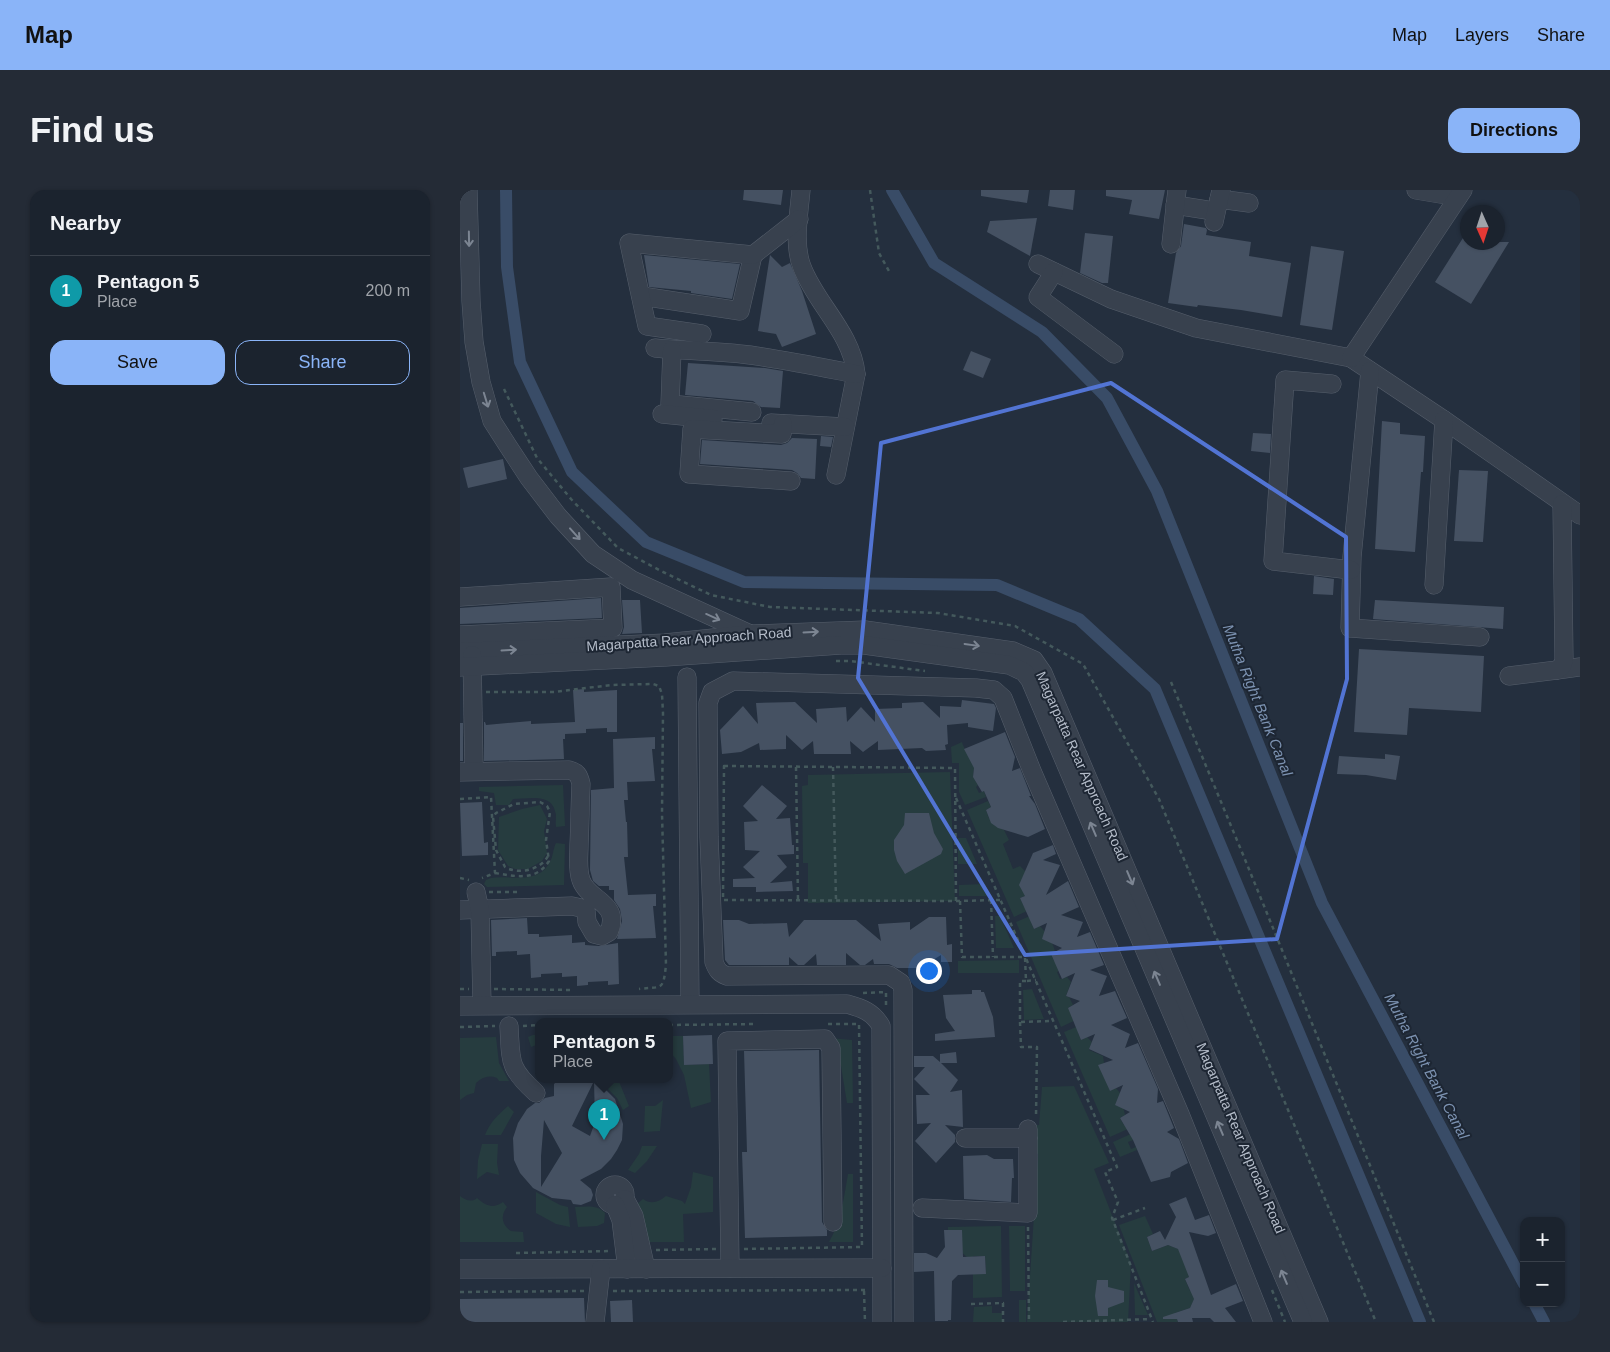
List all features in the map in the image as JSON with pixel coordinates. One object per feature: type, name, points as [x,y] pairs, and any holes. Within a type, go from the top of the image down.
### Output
[{"type":"street","points":[[468,190],[464,212],[470,301],[474,342],[481,382],[492,421],[529,478],[558,516],[593,554],[632,580],[752,634],[770,650]]},
{"type":"street","points":[[801,190],[798,241],[801,265],[809,283],[849,347],[854,360],[856,374],[836,475]]},
{"type":"street","points":[[1350,358],[1460,194],[1416,190]]},
{"type":"street","points":[[1170,244],[1176,198],[1215,205],[1249,203]]},
{"type":"street","points":[[641,296],[740,311],[753,255],[799,219]]},
{"type":"street","points":[[702,334],[647,326],[629,243],[753,255]]},
{"type":"street","points":[[1114,354],[1038,297],[1046,268],[1111,299],[1196,328],[1350,358],[1444,420],[1580,515]]},
{"type":"street","points":[[752,412],[670,404],[664,349],[751,355],[799,362],[856,374]]},
{"type":"street","points":[[1370,371],[1351,570],[1350,628],[1480,637]]},
{"type":"street","points":[[1332,384],[1285,380],[1273,561],[1351,570]]},
{"type":"street","points":[[662,414],[846,427]]},
{"type":"street","points":[[1434,585],[1444,420]]},
{"type":"street","points":[[783,424],[782,434],[692,429],[689,474],[791,481]]},
{"type":"street","points":[[1557,670],[1562,666],[1564,660],[1562,504]]},
{"type":"street","points":[[460,597],[611,587],[613,628],[460,634]]},
{"type":"street","name":"Magarpatta Rear Approach Road","points":[[466,659],[752,634],[865,630],[1013,651],[1034,660],[1043,673],[1319,1322]]},
{"type":"street","name":"Magarpatta Rear Approach Road","points":[[466,659],[666,657],[864,645],[1009,665],[1024,672],[1034,689],[1303,1322]]},
{"type":"street","points":[[460,910],[572,906],[586,911],[587,922],[594,934],[602,936],[609,932],[611,926],[609,909],[584,886],[579,871],[581,784],[579,776],[569,770],[467,772],[472,692],[466,659]]},
{"type":"street","points":[[1509,676],[1580,667]]},
{"type":"street","points":[[687,676],[690,1003]]},
{"type":"street","points":[[904,1322],[903,990],[901,983],[889,975],[727,976],[720,974],[714,962],[709,837],[708,703],[712,692],[733,681],[994,690],[1003,698],[1040,789],[1180,1114],[1262,1322]]},
{"type":"street","points":[[688,837],[709,837]]},
{"type":"street","points":[[476,886],[480,910],[482,1005]]},
{"type":"street","points":[[460,1006],[690,1003],[847,1004],[863,1008],[876,1017],[881,1026],[882,1322]]},
{"type":"street","points":[[509,1026],[509,1051],[513,1066],[521,1080],[536,1093]]},
{"type":"street","points":[[730,1268],[727,1041],[825,1039],[831,1048],[833,1222]]},
{"type":"street","points":[[922,1208],[1028,1213],[1031,1130],[965,1138]]},
{"type":"street","points":[[627,1269],[620,1202],[634,1216],[646,1269]]},
{"type":"street","points":[[881,1202],[904,1202]]},
{"type":"street","points":[[460,1269],[882,1268]]},
{"type":"street","points":[[595,1322],[601,1269]]},
{"type":"path","points":[[870,190],[879,253],[889,271]]},
{"type":"path","points":[[504,389],[537,458],[571,499],[618,548],[711,595],[770,607],[938,613],[1015,626],[1083,664],[1159,799],[1376,1322]]},
{"type":"path","points":[[830,661],[850,661],[928,671]]},
{"type":"path","points":[[1171,682],[1434,1322]]},
{"type":"path","points":[[472,692],[554,692],[611,685],[653,684],[659,686],[662,694],[663,714],[662,813],[666,965],[664,980],[661,986],[654,989]]},
{"type":"path","points":[[956,901],[955,768],[724,766],[723,900],[836,900],[956,901],[960,901],[1000,900]]},
{"type":"path","points":[[796,766],[798,900]]},
{"type":"path","points":[[833,767],[836,900]]},
{"type":"path","points":[[460,799],[491,797],[495,873]]},
{"type":"path","points":[[955,797],[1116,1167],[1105,1172],[1118,1202],[1113,1220],[1153,1321],[1063,1322]]},
{"type":"path","points":[[476,886],[495,873],[520,877],[533,875],[546,866],[549,861],[547,831],[550,812],[547,806],[540,802],[514,804],[496,813],[493,817],[496,850],[505,867],[514,871],[529,870],[544,862],[548,856]]},
{"type":"path","points":[[476,886],[521,892]]},
{"type":"path","points":[[991,900],[993,956]]},
{"type":"path","points":[[960,901],[962,957],[1025,957]]},
{"type":"path","points":[[1025,957],[1026,981]]},
{"type":"path","points":[[1031,1130],[1037,1047],[1021,1047],[1020,981],[1036,980]]},
{"type":"path","points":[[1020,1022],[1053,1021]]},
{"type":"path","points":[[1113,1220],[1145,1208]]},
{"type":"path","points":[[1028,1213],[1029,1322]]},
{"type":"path","points":[[1270,1286],[1285,1322]]},
{"type":"path","points":[[864,1290],[865,1322]]},
{"type":"path","points":[[460,1292],[882,1290]]},
{"type":"path","points":[[971,1304],[1003,1303],[1004,1322]]},
{"type":"highlighted area","points":[[1111,383],[1346,537],[1347,679],[1277,939],[1025,955],[858,678],[881,443]]},
{"type":"green space","points":[[962,742],[973,761],[974,777],[978,785],[976,787],[979,793],[984,791],[986,797],[965,805],[959,792],[959,763],[952,763],[951,747]]},
{"type":"green space","points":[[950,772],[955,901],[808,903],[808,863],[803,863],[802,786],[808,785],[808,775]]},
{"type":"green space","points":[[563,785],[565,826],[556,827],[556,813],[553,805],[544,799],[513,799],[509,805],[496,805],[494,793],[479,791],[479,787]]},
{"type":"green space","points":[[988,801],[991,807],[986,810],[989,818],[994,825],[1004,830],[1009,840],[1003,844],[1013,869],[1020,866],[1025,871],[1025,896],[1020,898],[1024,906],[1036,907],[1014,917],[967,810]]},
{"type":"green space","points":[[540,805],[547,819],[544,831],[547,853],[542,861],[528,869],[515,869],[508,866],[498,850],[499,817]]},
{"type":"green space","points":[[958,838],[966,838],[977,864],[958,864]]},
{"type":"green space","points":[[556,843],[565,844],[564,885],[487,887],[484,884],[486,880],[491,878],[524,878],[539,874],[550,862]]},
{"type":"green space","points":[[985,884],[990,896],[959,896],[959,885]]},
{"type":"green space","points":[[1039,912],[1031,922],[1034,929],[1040,926],[1051,941],[1055,952],[1051,954],[1054,961],[1058,960],[1062,969],[1057,972],[1060,979],[1067,977],[1071,982],[1066,996],[1069,997],[1073,1005],[1068,1008],[1078,1019],[1061,1027],[1016,922]]},
{"type":"green space","points":[[995,916],[1000,916],[1014,948],[996,948]]},
{"type":"green space","points":[[1019,960],[1019,973],[958,973],[958,961]]},
{"type":"green space","points":[[1032,989],[1044,1019],[1024,1020],[1023,990]]},
{"type":"green space","points":[[1081,1025],[1084,1030],[1078,1033],[1081,1040],[1087,1037],[1092,1042],[1089,1050],[1103,1056],[1104,1063],[1099,1065],[1110,1090],[1116,1088],[1120,1093],[1125,1115],[1120,1118],[1124,1125],[1128,1123],[1130,1128],[1110,1137],[1064,1032]]},
{"type":"green space","points":[[535,1035],[535,1046],[531,1047],[528,1037]]},
{"type":"green space","points":[[673,1036],[683,1036],[684,1065],[709,1064],[711,1102],[691,1108],[684,1075],[673,1056]]},
{"type":"green space","points":[[496,1037],[499,1063],[509,1081],[499,1081],[497,1078],[491,1077],[483,1078],[476,1083],[474,1093],[460,1100],[460,1038]]},
{"type":"green space","points":[[830,1038],[852,1040],[853,1103],[847,1103],[841,1066]]},
{"type":"green space","points":[[608,1083],[620,1083],[629,1106],[623,1110],[617,1098],[606,1087]]},
{"type":"green space","points":[[1074,1086],[1109,1163],[1094,1169],[1131,1264],[1128,1322],[1027,1322],[1038,1154],[1033,1153],[1032,1126],[1039,1125],[1042,1087]]},
{"type":"green space","points":[[663,1100],[660,1131],[644,1132],[645,1106],[655,1106]]},
{"type":"green space","points":[[508,1106],[514,1112],[501,1135],[485,1135],[492,1122]]},
{"type":"green space","points":[[1133,1133],[1136,1139],[1128,1142],[1131,1149],[1136,1147],[1137,1150],[1120,1157],[1113,1142]]},
{"type":"green space","points":[[482,1144],[498,1144],[497,1163],[499,1175],[487,1172],[477,1179],[478,1160]]},
{"type":"green space","points":[[642,1146],[657,1146],[647,1161],[635,1173],[628,1170]]},
{"type":"green space","points":[[693,1172],[713,1177],[713,1212],[683,1214],[684,1242],[646,1242],[643,1217],[637,1204],[643,1199],[655,1202],[666,1196],[682,1201],[685,1204],[691,1187]]},
{"type":"green space","points":[[848,1174],[853,1174],[853,1242],[829,1242],[839,1218]]},
{"type":"green space","points":[[536,1192],[560,1205],[568,1207],[570,1227],[556,1224],[536,1213]]},
{"type":"green space","points":[[460,1196],[468,1200],[477,1198],[490,1206],[503,1202],[507,1207],[503,1214],[504,1223],[511,1231],[523,1232],[524,1242],[460,1242]]},
{"type":"green space","points":[[575,1207],[591,1207],[602,1210],[605,1213],[604,1223],[597,1226],[578,1227]]},
{"type":"green space","points":[[1145,1216],[1153,1234],[1147,1237],[1152,1251],[1168,1245],[1184,1251],[1189,1277],[1185,1279],[1190,1291],[1197,1289],[1198,1292],[1190,1308],[1175,1313],[1178,1322],[1157,1322],[1119,1225]]},
{"type":"green space","points":[[1001,1226],[1002,1297],[973,1298],[973,1274],[986,1274],[985,1256],[974,1256],[969,1259],[956,1247],[962,1243],[962,1230],[948,1230],[948,1227]]},
{"type":"green space","points":[[1009,1226],[1025,1226],[1025,1291],[1010,1291]]},
{"type":"green space","points":[[1134,1283],[1148,1315],[1135,1315]]},
{"type":"green space","points":[[1019,1300],[1026,1300],[1026,1322],[1019,1322]]},
{"type":"green space","points":[[992,1306],[992,1313],[1002,1313],[1002,1322],[973,1322],[974,1307]]},
{"type":"building","points":[[744,190],[783,190],[781,205],[743,200]]},
{"type":"building","points":[[981,190],[1029,190],[1027,203],[981,196]]},
{"type":"building","points":[[1050,190],[1075,190],[1073,210],[1048,206]]},
{"type":"building","points":[[1106,190],[1165,190],[1159,219],[1129,214],[1132,200],[1106,196]]},
{"type":"building","points":[[1037,218],[1030,256],[987,232],[990,221]]},
{"type":"building","points":[[1184,224],[1206,228],[1206,235],[1251,242],[1249,256],[1291,263],[1282,317],[1241,310],[1168,303],[1176,253],[1181,246]]},
{"type":"building","points":[[1085,233],[1113,236],[1108,283],[1102,283],[1080,273]]},
{"type":"building","points":[[1460,243],[1460,250],[1504,250],[1471,304],[1435,282]]},
{"type":"building","points":[[1311,246],[1344,251],[1332,330],[1300,325]]},
{"type":"building","points":[[644,255],[740,264],[732,299],[691,293],[691,291],[649,287]]},
{"type":"building","points":[[770,255],[782,267],[790,263],[802,291],[816,334],[782,347],[776,334],[758,331]]},
{"type":"building","points":[[971,351],[991,359],[983,378],[963,370]]},
{"type":"building","points":[[688,363],[783,371],[780,408],[761,407],[753,401],[685,395]]},
{"type":"building","points":[[1382,421],[1400,423],[1400,434],[1425,436],[1415,552],[1375,549]]},
{"type":"building","points":[[1253,433],[1271,434],[1270,453],[1251,451]]},
{"type":"building","points":[[821,436],[833,437],[831,447],[820,446]]},
{"type":"building","points":[[792,438],[817,439],[815,479],[801,478],[792,470],[700,464],[702,440],[781,445],[787,443]]},
{"type":"building","points":[[503,459],[507,479],[468,488],[463,468]]},
{"type":"building","points":[[1459,470],[1488,471],[1483,542],[1454,541]]},
{"type":"building","points":[[1314,576],[1334,579],[1333,595],[1313,594]]},
{"type":"building","points":[[601,598],[602,618],[460,624],[460,608]]},
{"type":"building","points":[[622,600],[640,600],[642,633],[622,634],[624,627]]},
{"type":"building","points":[[1375,600],[1504,607],[1503,629],[1373,619]]},
{"type":"building","points":[[1359,649],[1484,656],[1481,712],[1409,708],[1407,735],[1354,732]]},
{"type":"building","points":[[584,689],[584,692],[617,690],[617,732],[607,732],[607,728],[586,729],[586,733],[565,734],[565,739],[563,739],[564,759],[484,761],[484,722],[486,725],[531,721],[531,724],[575,722],[573,690]]},
{"type":"building","points":[[962,700],[994,704],[996,708],[993,731],[968,727],[968,723],[947,725],[948,744],[945,745],[946,750],[926,751],[922,748],[878,750],[878,741],[863,752],[850,741],[851,754],[814,754],[813,741],[802,750],[786,735],[786,749],[760,750],[759,743],[741,752],[722,754],[720,730],[743,706],[758,724],[756,703],[795,702],[817,723],[816,709],[846,707],[847,722],[861,707],[875,722],[875,709],[902,708],[902,703],[923,702],[940,718],[940,706],[961,707]]},
{"type":"building","points":[[460,723],[463,723],[463,761],[460,761]]},
{"type":"building","points":[[1005,732],[1015,757],[1012,771],[1020,768],[1031,796],[1029,796],[1035,804],[1045,829],[1028,837],[998,828],[991,823],[986,810],[991,807],[984,791],[982,792],[973,777],[974,768],[964,749]]},
{"type":"building","points":[[655,737],[655,749],[652,749],[655,781],[627,782],[628,800],[624,800],[628,857],[624,857],[628,895],[656,894],[656,906],[653,906],[656,938],[617,939],[622,921],[620,909],[614,900],[614,890],[609,890],[609,886],[599,886],[593,881],[590,870],[591,790],[614,788],[613,739]]},
{"type":"building","points":[[1385,754],[1400,756],[1396,780],[1366,775],[1337,774],[1339,756],[1385,759]]},
{"type":"building","points":[[762,785],[787,806],[776,819],[790,818],[792,845],[794,845],[794,854],[777,855],[787,867],[770,883],[792,881],[793,891],[756,892],[756,887],[733,887],[733,879],[755,878],[743,867],[760,851],[745,850],[744,822],[758,821],[743,806]]},
{"type":"building","points":[[482,802],[484,843],[488,842],[488,855],[462,856],[460,803]]},
{"type":"building","points":[[905,813],[929,813],[934,833],[943,849],[941,854],[905,874],[897,861],[894,840],[904,825]]},
{"type":"building","points":[[1053,845],[1056,854],[1043,860],[1060,865],[1046,895],[1068,881],[1079,907],[1061,915],[1083,922],[1077,937],[1090,932],[1104,965],[1090,970],[1107,976],[1099,996],[1115,991],[1127,1018],[1111,1025],[1130,1034],[1125,1048],[1138,1043],[1158,1089],[1157,1103],[1163,1101],[1174,1128],[1167,1132],[1179,1139],[1188,1163],[1171,1172],[1170,1177],[1151,1182],[1133,1140],[1120,1118],[1130,1112],[1115,1105],[1123,1085],[1110,1091],[1098,1065],[1113,1060],[1089,1049],[1095,1034],[1081,1040],[1068,1008],[1080,1001],[1066,996],[1075,973],[1062,979],[1051,954],[1062,948],[1042,939],[1047,923],[1034,929],[1020,898],[1025,896],[1019,885],[1033,853]]},
{"type":"building","points":[[929,917],[946,917],[947,945],[952,944],[952,962],[941,962],[941,955],[917,968],[897,968],[889,964],[874,964],[873,959],[865,965],[860,965],[846,953],[846,965],[817,965],[816,954],[804,965],[798,965],[789,957],[789,965],[729,965],[725,960],[723,920],[739,920],[749,924],[787,923],[789,937],[804,920],[856,920],[881,941],[878,924],[910,922],[910,930]]},
{"type":"building","points":[[527,918],[528,934],[539,934],[539,937],[572,935],[572,943],[585,942],[585,945],[599,946],[618,943],[619,984],[608,985],[608,981],[588,982],[588,985],[577,986],[577,976],[562,977],[562,973],[541,974],[541,977],[531,978],[530,954],[517,955],[517,951],[496,952],[496,956],[492,956],[491,920]]},
{"type":"building","points":[[972,990],[984,992],[993,1017],[995,1037],[935,1041],[935,1034],[955,1031],[946,1018],[943,995],[972,994]]},
{"type":"building","points":[[712,1035],[713,1064],[684,1065],[683,1036]]},
{"type":"building","points":[[819,1050],[822,1222],[827,1230],[827,1236],[745,1238],[742,1152],[747,1152],[744,1051]]},
{"type":"building","points":[[956,1052],[957,1063],[941,1063],[958,1080],[950,1092],[962,1090],[963,1127],[945,1125],[955,1135],[955,1142],[936,1163],[915,1141],[931,1123],[917,1124],[916,1095],[930,1095],[914,1079],[925,1067],[914,1067],[914,1056],[933,1056],[940,1062],[940,1054]]},
{"type":"building","points":[[555,1083],[593,1083],[572,1126],[590,1136],[595,1122],[594,1083],[599,1083],[615,1099],[623,1124],[622,1140],[611,1159],[601,1169],[580,1180],[591,1189],[593,1195],[591,1201],[581,1205],[573,1204],[571,1200],[552,1198],[533,1188],[520,1173],[514,1160],[513,1138],[518,1123],[527,1109],[535,1103],[554,1096]],"holes":[[[544,1120],[562,1153],[541,1187]]]},
{"type":"building","points":[[987,1155],[994,1159],[1013,1159],[1014,1178],[1012,1178],[1011,1202],[964,1199],[963,1156]]},
{"type":"building","points":[[1186,1197],[1195,1220],[1209,1215],[1216,1233],[1208,1236],[1189,1232],[1211,1295],[1236,1284],[1243,1301],[1225,1308],[1236,1322],[1214,1322],[1210,1318],[1192,1318],[1193,1322],[1163,1319],[1163,1317],[1190,1308],[1194,1299],[1185,1279],[1189,1277],[1178,1249],[1168,1245],[1152,1251],[1147,1237],[1160,1231],[1165,1240],[1176,1217],[1169,1204]]},
{"type":"building","points":[[944,1230],[962,1230],[963,1257],[985,1256],[986,1274],[958,1275],[952,1281],[951,1320],[935,1321],[934,1271],[914,1272],[914,1253],[926,1253],[937,1258],[945,1247]]},
{"type":"building","points":[[1097,1280],[1108,1280],[1108,1287],[1124,1291],[1124,1302],[1108,1308],[1108,1316],[1098,1316],[1095,1296]]},
{"type":"building","points":[[584,1298],[585,1322],[460,1322],[460,1299]]},
{"type":"building","points":[[632,1300],[633,1322],[611,1322],[610,1301]]},
{"type":"waterway","points":[[506,190],[507,267],[520,362],[572,472],[646,542],[744,582],[997,585],[1079,619],[1155,689],[1420,1322]]},
{"type":"waterway","name":"Mutha Right Bank Canal","points":[[892,190],[934,263],[1042,332],[1107,398],[1157,491],[1322,903],[1520,1276]]},
{"type":"waterway","name":"Mutha Right Bank Canal","points":[[1536,1307],[1544,1322]]},
{"type":"place","name":"Pentagon 5","points":[[604,1140]]}]
